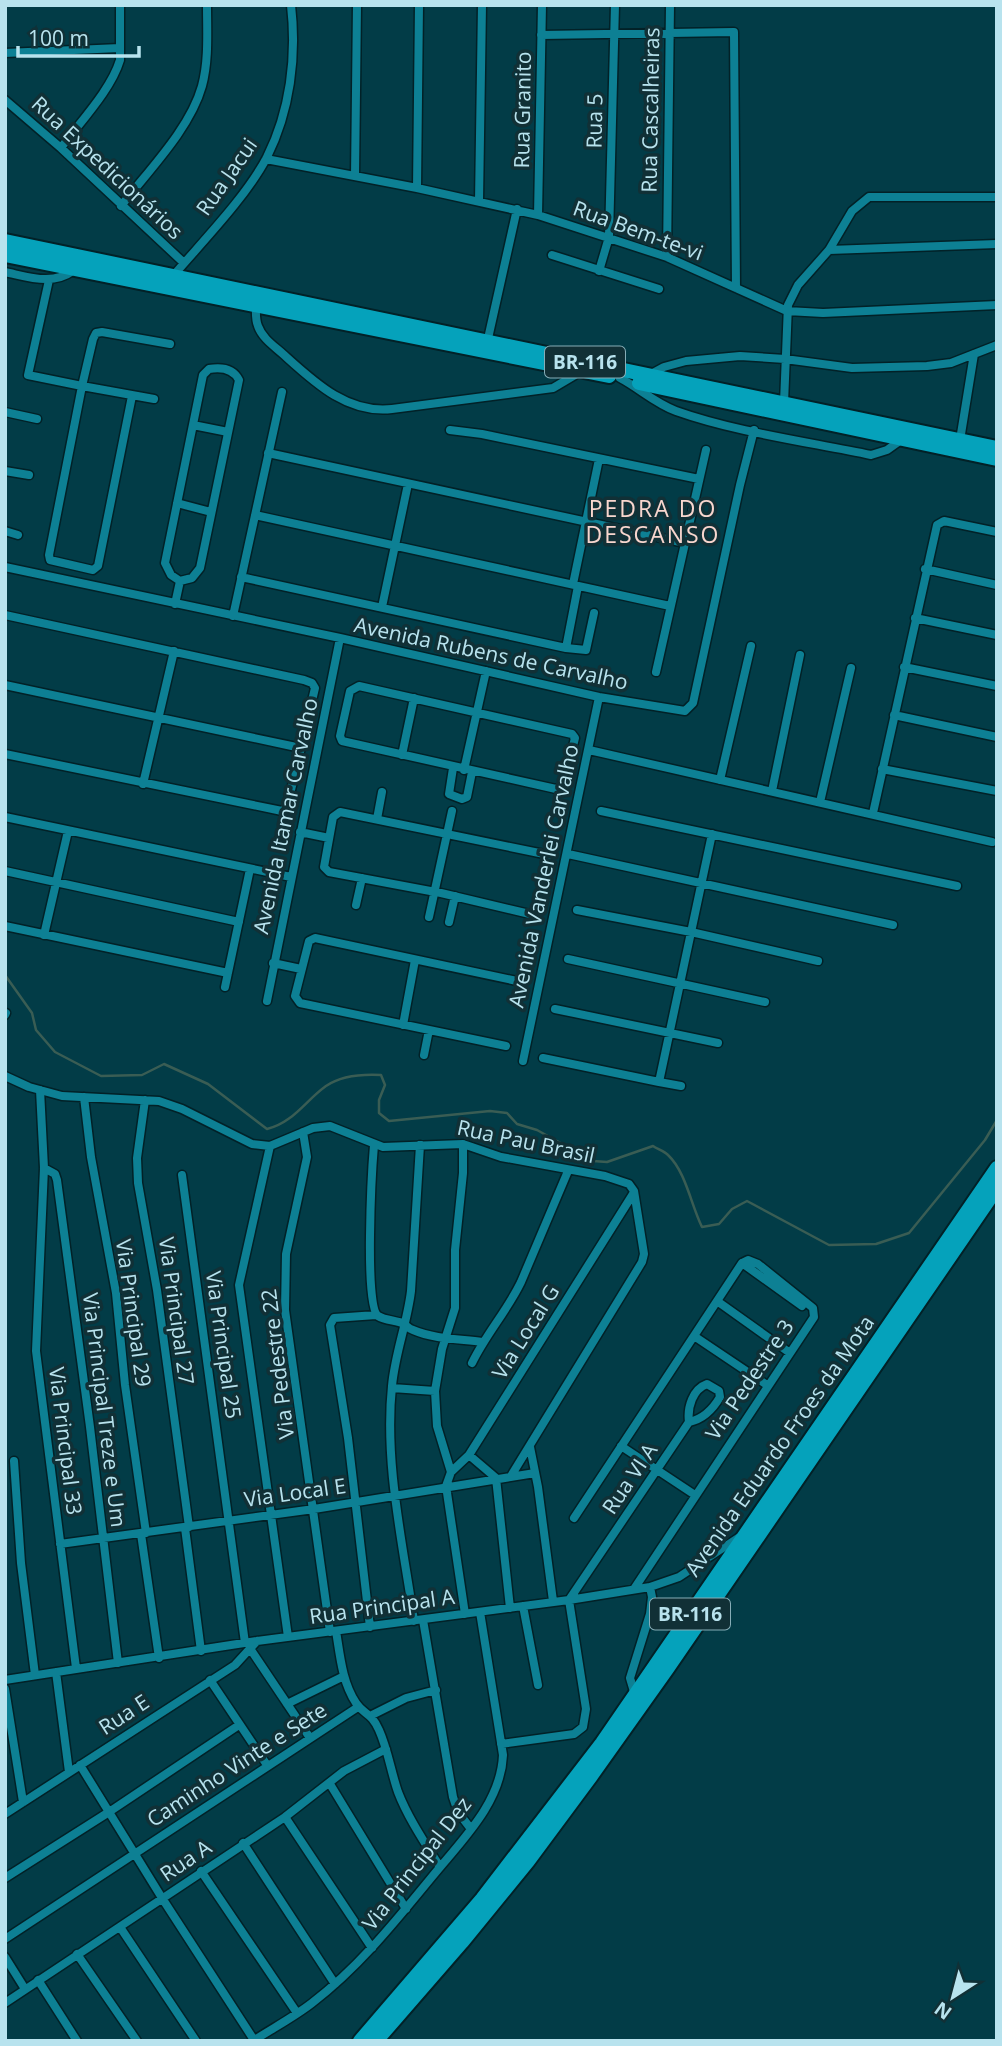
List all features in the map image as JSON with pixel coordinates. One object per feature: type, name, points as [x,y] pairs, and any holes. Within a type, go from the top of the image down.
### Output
[{"type":"highway","points":[[5,241],[76,263],[256,304],[620,378],[901,440],[994,456]]},
{"type":"highway","points":[[5,255],[173,276]]},
{"type":"highway","name":"BR-116","points":[[173,276],[960,440],[994,456]]},
{"type":"highway","name":"Avenida Eduardo Froes da Mota","points":[[360,2041],[497,1880],[552,1810],[749,1531],[997,1168]]},
{"type":"highway","name":"Avenida Eduardo Froes da Mota","points":[[376,2041],[528,1861],[591,1776],[997,1188]]},
{"type":"street","points":[[61,148],[108,85],[118,67],[120,5]]},
{"type":"street","points":[[121,206],[184,124],[197,99],[205,72],[207,5]]},
{"type":"street","name":"Rua Jacui","points":[[173,276],[266,159],[288,98],[293,23],[291,5]]},
{"type":"street","points":[[355,176],[357,5]]},
{"type":"street","points":[[416,188],[418,5]]},
{"type":"street","points":[[479,201],[482,5]]},
{"type":"street","name":"Rua Granito","points":[[538,215],[542,5]]},
{"type":"street","name":"Rua 5","points":[[599,271],[609,237],[615,5]]},
{"type":"street","name":"Rua Cascalheiras","points":[[667,257],[670,5]]},
{"type":"street","points":[[541,35],[734,32],[736,288]]},
{"type":"street","points":[[5,53],[120,48]]},
{"type":"street","name":"Rua Expedicionários","points":[[5,100],[61,148],[184,263]]},
{"type":"street","name":"Rua Bem-te-vi","points":[[266,159],[538,215],[667,257],[787,311],[823,313],[997,305]]},
{"type":"street","points":[[785,403],[789,300],[798,285],[829,250],[852,211],[869,197],[997,197]]},
{"type":"street","points":[[487,343],[517,209]]},
{"type":"street","points":[[829,250],[997,244]]},
{"type":"street","points":[[552,255],[659,289]]},
{"type":"street","points":[[5,271],[49,280],[63,277],[76,263]]},
{"type":"street","points":[[49,280],[28,375],[154,399]]},
{"type":"street","points":[[256,304],[257,323],[267,339],[317,383],[344,401],[368,409],[379,410],[553,388],[580,372]]},
{"type":"street","points":[[132,396],[99,565],[93,569],[51,560],[49,557],[93,339],[98,332],[170,344]]},
{"type":"street","points":[[648,375],[674,364],[740,356],[852,368],[902,367],[951,362],[997,345]]},
{"type":"street","points":[[960,440],[974,354]]},
{"type":"street","points":[[211,369],[224,369],[234,373],[239,380],[228,432],[200,568],[192,578],[180,581],[171,575],[165,562],[204,373],[211,369]]},
{"type":"street","points":[[620,378],[668,408],[704,420],[876,454],[901,440]]},
{"type":"street","points":[[233,616],[282,392]]},
{"type":"street","points":[[5,412],[37,419]]},
{"type":"street","points":[[193,425],[228,432]]},
{"type":"street","points":[[450,430],[482,434],[699,479]]},
{"type":"street","name":"Avenida Rubens de Carvalho","points":[[5,567],[340,638],[599,697],[680,712],[691,707],[754,430]]},
{"type":"street","points":[[656,672],[706,450]]},
{"type":"street","points":[[268,453],[685,543]]},
{"type":"street","points":[[566,648],[599,459]]},
{"type":"street","points":[[5,471],[29,475]]},
{"type":"street","points":[[382,607],[408,484]]},
{"type":"street","points":[[177,503],[211,512]]},
{"type":"street","points":[[255,515],[670,606]]},
{"type":"street","points":[[873,814],[935,529],[938,523],[944,521],[997,532]]},
{"type":"street","points":[[5,531],[18,535]]},
{"type":"street","points":[[925,569],[997,585]]},
{"type":"street","points":[[241,577],[566,648],[586,650],[589,646],[594,612]]},
{"type":"street","points":[[175,604],[180,581]]},
{"type":"street","points":[[5,615],[312,682],[315,688],[287,807],[282,811],[5,754]]},
{"type":"street","points":[[915,618],[997,635]]},
{"type":"street","name":"Avenida Itamar Carvalho","points":[[267,1001],[340,638]]},
{"type":"street","points":[[720,780],[751,646]]},
{"type":"street","points":[[143,784],[174,651]]},
{"type":"street","points":[[772,791],[800,655]]},
{"type":"street","points":[[904,667],[997,686]]},
{"type":"street","points":[[820,802],[851,668]]},
{"type":"street","points":[[453,768],[449,794],[462,799],[467,797],[468,771],[486,671]]},
{"type":"street","points":[[5,685],[301,748]]},
{"type":"street","points":[[354,687],[414,698],[570,733],[575,738],[564,784],[558,789],[453,768],[341,740],[350,691],[354,687]]},
{"type":"street","name":"Avenida Vanderlei Carvalho","points":[[523,1061],[599,697]]},
{"type":"street","points":[[402,755],[414,698]]},
{"type":"street","points":[[894,715],[997,737]]},
{"type":"street","points":[[589,750],[992,842]]},
{"type":"street","points":[[882,769],[997,791]]},
{"type":"street","points":[[377,819],[382,792]]},
{"type":"street","points":[[429,917],[452,811]]},
{"type":"street","points":[[601,811],[957,886]]},
{"type":"street","points":[[534,915],[325,869],[333,817],[337,812],[377,819],[549,855]]},
{"type":"street","points":[[5,817],[291,877]]},
{"type":"street","points":[[44,935],[68,831]]},
{"type":"street","points":[[300,832],[329,838]]},
{"type":"street","points":[[659,1082],[712,834]]},
{"type":"street","points":[[568,854],[892,925]]},
{"type":"street","points":[[225,987],[250,869]]},
{"type":"street","points":[[5,871],[239,922]]},
{"type":"street","points":[[356,905],[362,878]]},
{"type":"street","points":[[449,922],[455,896]]},
{"type":"street","points":[[577,910],[818,961]]},
{"type":"street","points":[[5,926],[228,974]]},
{"type":"street","points":[[506,1046],[298,1002],[295,996],[309,940],[313,938],[517,981]]},
{"type":"street","points":[[568,959],[765,1002]]},
{"type":"street","points":[[403,1025],[415,960]]},
{"type":"street","points":[[273,963],[301,969]]},
{"type":"street","points":[[555,1009],[718,1043]]},
{"type":"street","points":[[424,1055],[429,1030]]},
{"type":"street","points":[[543,1058],[681,1086]]},
{"type":"street","points":[[5,1076],[62,1096],[159,1101],[243,1140],[270,1146],[239,1285],[288,1637]]},
{"type":"street","name":"Via Principal 33","points":[[40,1090],[44,1168],[36,1351],[76,1668]]},
{"type":"street","name":"Via Principal 29","points":[[84,1097],[91,1157],[116,1293],[159,1658]]},
{"type":"street","name":"Via Principal 27","points":[[145,1100],[137,1158],[138,1183],[157,1290],[201,1651]]},
{"type":"street","name":"Rua Pau Brasil","points":[[270,1146],[313,1128],[330,1126],[383,1147],[463,1144],[501,1157],[626,1182],[633,1188],[633,1194]]},
{"type":"street","name":"Via Pedestre 22","points":[[303,1132],[307,1157],[286,1254],[285,1310],[333,1632],[344,1676],[358,1707]]},
{"type":"street","points":[[451,1472],[437,1426],[435,1391],[455,1308],[455,1250],[463,1173],[463,1144]]},
{"type":"street","points":[[374,1145],[370,1286],[376,1315]]},
{"type":"street","points":[[420,1145],[411,1292],[398,1346],[390,1430],[396,1495],[418,1620],[436,1690],[453,1797],[458,1812],[471,1829]]},
{"type":"street","name":"Via Principal Treze e Um","points":[[44,1168],[55,1174],[57,1180],[118,1663]]},
{"type":"street","points":[[472,1363],[482,1342],[517,1292],[568,1171]]},
{"type":"street","name":"Via Principal 25","points":[[182,1175],[216,1416],[227,1521],[248,1646]]},
{"type":"street","points":[[511,1476],[635,1274],[644,1254],[633,1194]]},
{"type":"street","name":"Via Local G","points":[[446,1486],[451,1472],[469,1455],[633,1194]]},
{"type":"street","name":"Via Pedestre 3","points":[[574,1518],[742,1263],[748,1260],[758,1264],[813,1308],[815,1314],[634,1589]]},
{"type":"street","points":[[717,1301],[790,1353]]},
{"type":"street","points":[[370,1627],[348,1438],[330,1325],[334,1318],[376,1315],[405,1324],[412,1330],[446,1338],[482,1342]]},
{"type":"street","points":[[694,1336],[768,1385]]},
{"type":"street","name":"Rua VI A","points":[[569,1600],[689,1422],[703,1417],[718,1400],[720,1393],[704,1384],[697,1391],[688,1409],[689,1422]]},
{"type":"street","points":[[392,1388],[435,1391]]},
{"type":"street","points":[[621,1446],[695,1495]]},
{"type":"street","points":[[530,1447],[553,1601]]},
{"type":"street","points":[[469,1455],[496,1478],[510,1608]]},
{"type":"street","points":[[14,1461],[21,1563],[35,1675]]},
{"type":"street","name":"Via Local E","points":[[60,1544],[187,1528],[535,1473]]},
{"type":"street","points":[[446,1486],[465,1614]]},
{"type":"street","name":"Rua Principal A","points":[[5,1680],[248,1646],[257,1641],[650,1587],[678,1577],[749,1531]]},
{"type":"street","points":[[635,1695],[630,1678],[650,1614],[650,1587]]},
{"type":"street","points":[[501,1744],[579,1731],[583,1727],[586,1715],[569,1600]]},
{"type":"street","points":[[523,1606],[538,1685]]},
{"type":"street","name":"Via Principal Dez","points":[[253,2040],[297,2013],[335,1984],[372,1948],[471,1829],[493,1794],[501,1776],[503,1755],[481,1612]]},
{"type":"street","points":[[248,1646],[310,1738]]},
{"type":"street","name":"Rua E","points":[[5,1814],[239,1662],[248,1646]]},
{"type":"street","points":[[56,1672],[69,1772]]},
{"type":"street","points":[[286,1704],[344,1676]]},
{"type":"street","points":[[210,1680],[267,1765]]},
{"type":"street","points":[[5,1689],[23,1802]]},
{"type":"street","points":[[372,1715],[406,1698],[436,1690]]},
{"type":"street","points":[[358,1707],[372,1715],[386,1749],[398,1792],[440,1867]]},
{"type":"street","name":"Caminho Vinte e Sete","points":[[5,1939],[358,1707]]},
{"type":"street","points":[[5,1878],[239,1725]]},
{"type":"street","name":"Rua A","points":[[5,2003],[285,1817],[344,1771],[386,1749]]},
{"type":"street","points":[[80,1765],[253,2040]]},
{"type":"street","points":[[330,1784],[406,1909]]},
{"type":"street","points":[[285,1817],[372,1948]]},
{"type":"street","points":[[243,1843],[335,1984]]},
{"type":"street","points":[[201,1871],[297,2013]]},
{"type":"street","points":[[120,1927],[196,2041]]},
{"type":"street","points":[[77,1954],[136,2041]]},
{"type":"street","points":[[5,1957],[25,1989]]},
{"type":"street","points":[[38,1980],[77,2041]]},
{"type":"waterway","points":[[5,975],[32,1013],[36,1030],[55,1052],[101,1076],[142,1075],[164,1064],[208,1084],[267,1129],[284,1122],[332,1082],[352,1076],[381,1075],[385,1085],[379,1100],[379,1113],[389,1121],[490,1111],[507,1113],[517,1124],[537,1130],[593,1161],[607,1162],[653,1146],[668,1155],[679,1170],[702,1227],[719,1224],[732,1209],[747,1201],[829,1245],[876,1244],[909,1233],[985,1140],[997,1120]]},
{"type":"district","name":"PEDRA DO DESCANSO","points":[[653,522]]}]
